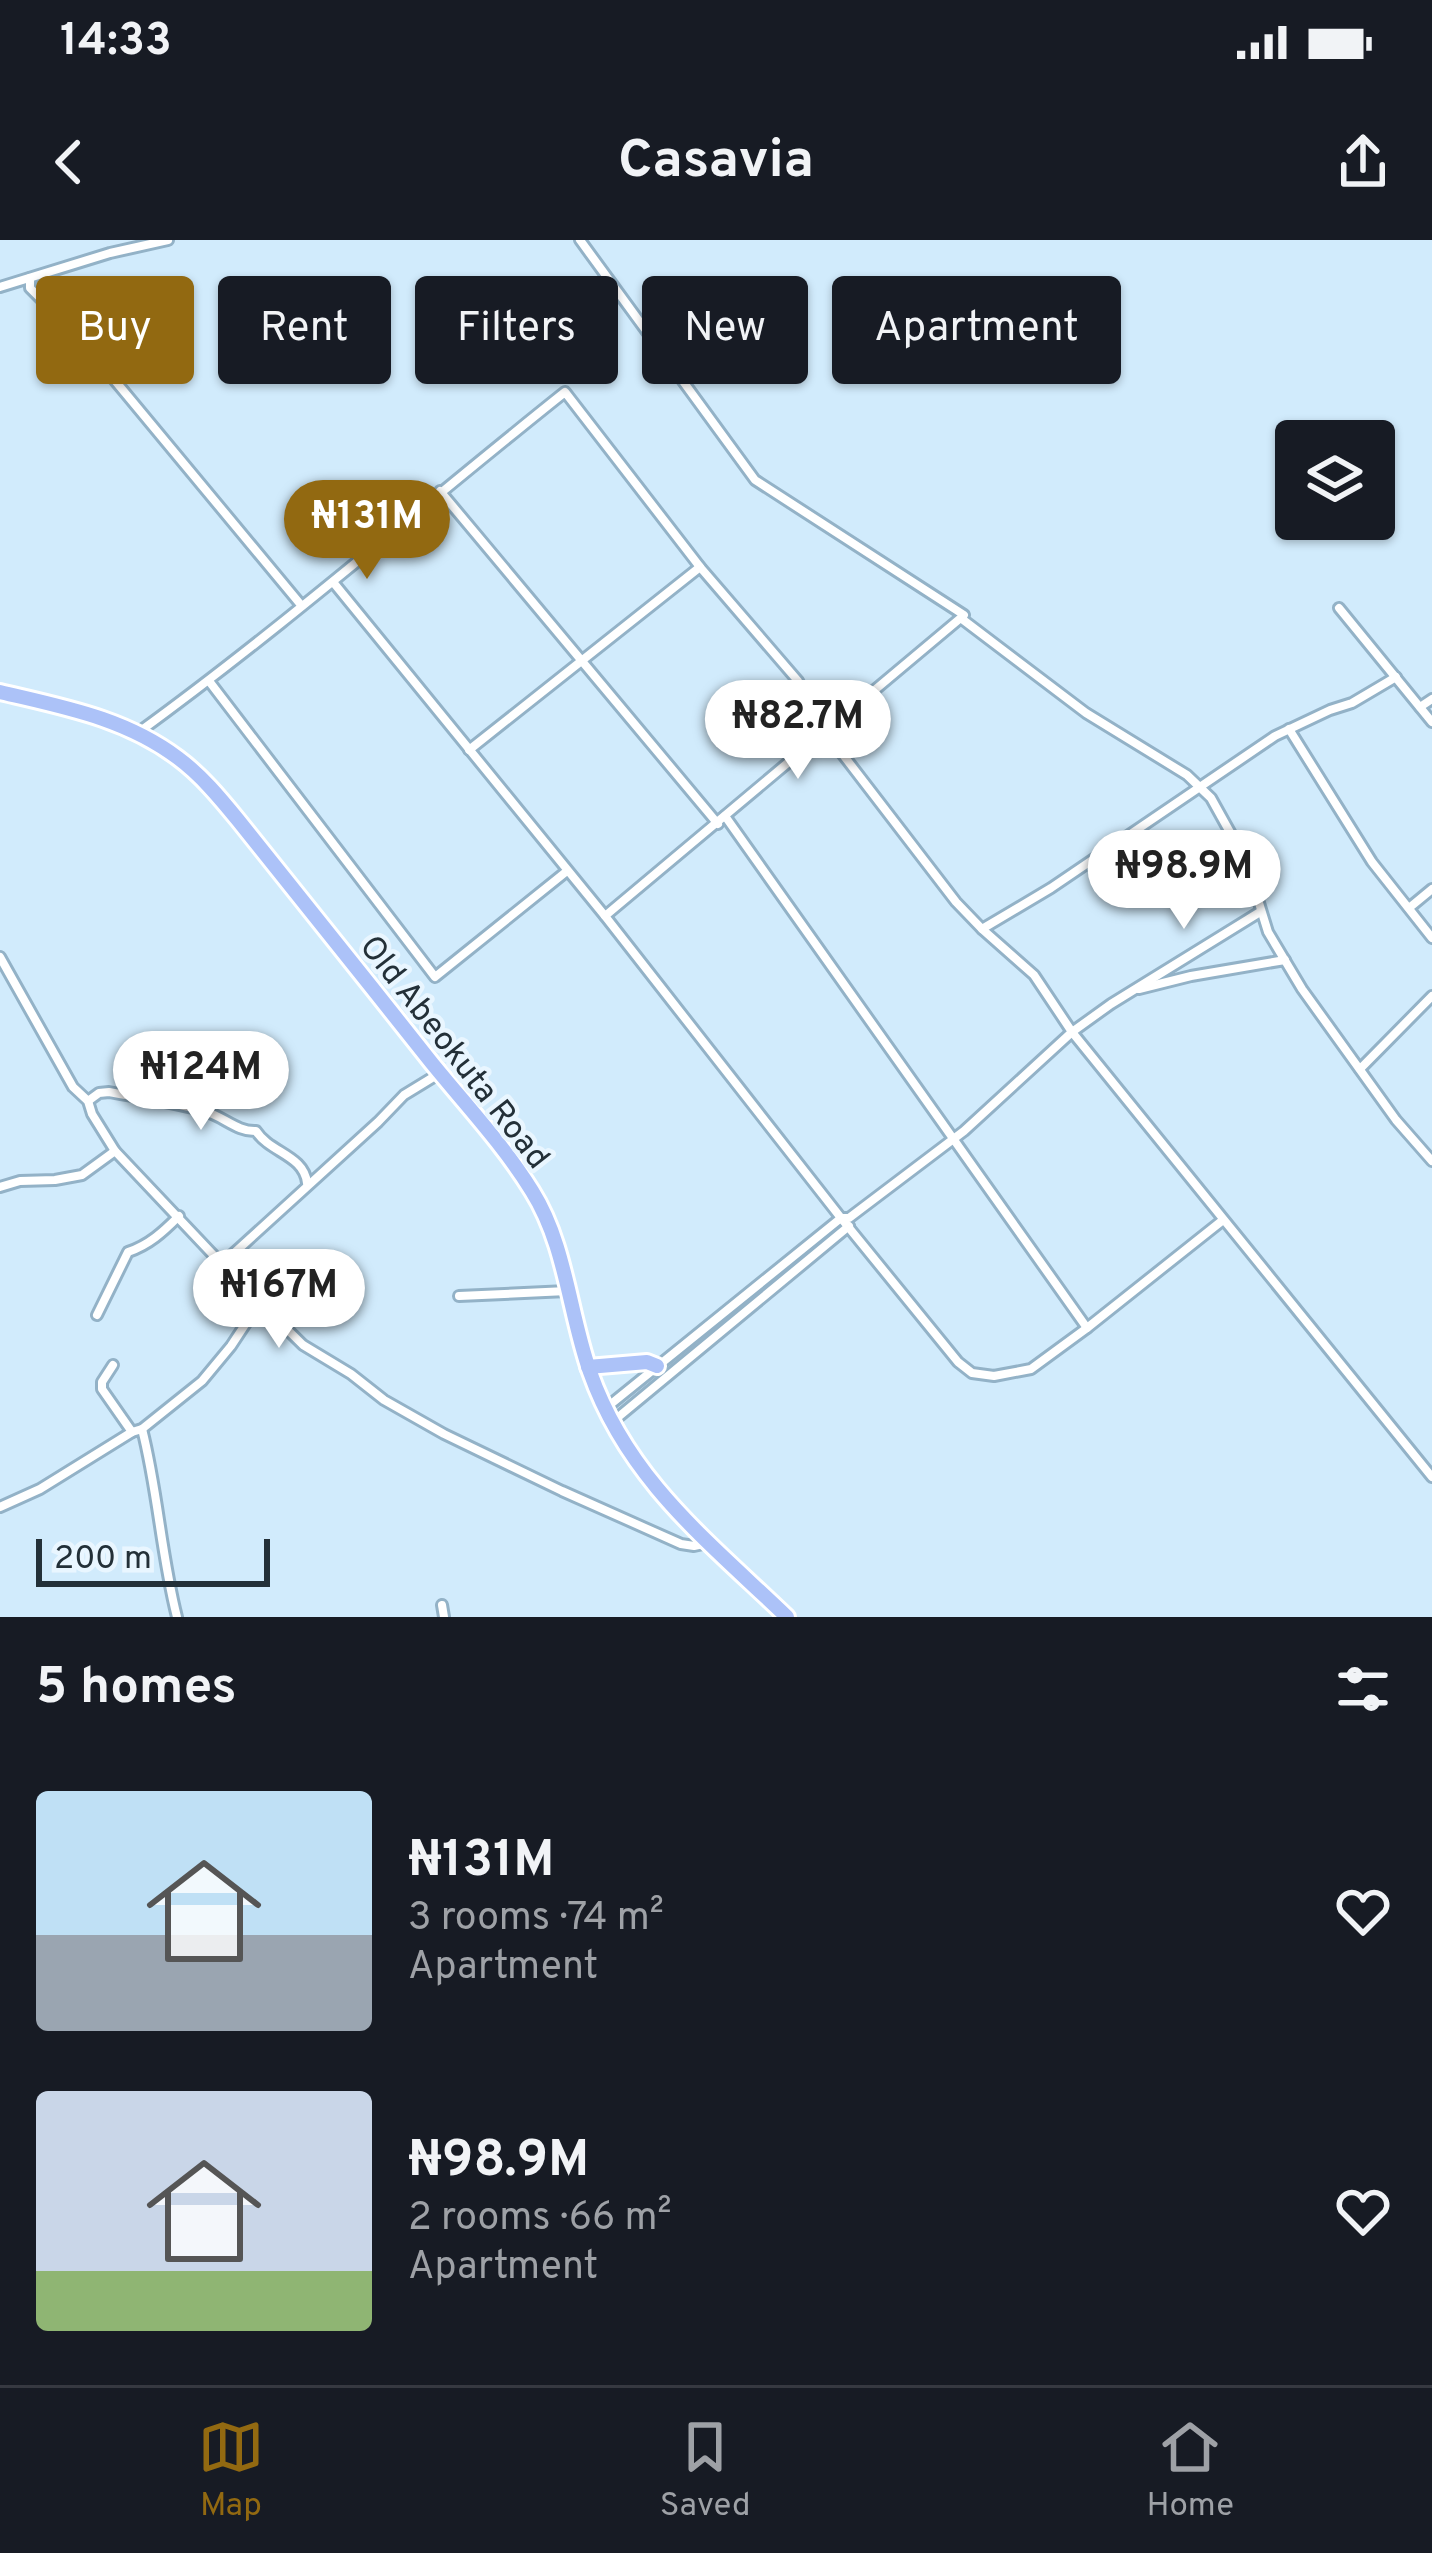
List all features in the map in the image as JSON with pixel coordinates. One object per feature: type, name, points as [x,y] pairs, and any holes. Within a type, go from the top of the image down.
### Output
[{"type":"highway","name":"Old Abeokuta Road","points":[[0,692],[68,707],[139,732],[181,759],[208,785],[535,1195],[549,1226],[588,1367],[608,1416],[650,1482],[787,1617]]},
{"type":"highway","points":[[588,1367],[647,1362],[661,1373]]},
{"type":"street","points":[[0,287],[168,240]]},
{"type":"street","points":[[580,240],[755,480],[964,615]]},
{"type":"street","points":[[30,278],[30,288],[78,336],[301,605]]},
{"type":"street","points":[[139,732],[209,681],[565,392],[700,567],[798,681],[824,730],[956,902],[1034,975],[1072,1032],[1432,1478]]},
{"type":"street","points":[[440,491],[721,820],[1088,1328]]},
{"type":"street","points":[[469,750],[700,567]]},
{"type":"street","points":[[333,582],[958,1362],[972,1373],[994,1376],[1030,1369],[1223,1220]]},
{"type":"street","points":[[1339,608],[1432,722]]},
{"type":"street","points":[[605,916],[964,615]]},
{"type":"street","points":[[964,615],[962,619],[1071,703],[1200,785],[1239,846],[1268,932],[1285,960],[1396,1120],[1432,1161]]},
{"type":"street","points":[[982,929],[1289,729],[1352,703],[1396,677]]},
{"type":"street","points":[[209,681],[435,977],[567,872]]},
{"type":"street","points":[[1420,707],[1432,699]]},
{"type":"street","points":[[1289,729],[1372,862],[1432,938]]},
{"type":"street","points":[[1409,908],[1432,889]]},
{"type":"street","points":[[608,1416],[953,1140],[1072,1032],[1261,911]]},
{"type":"street","points":[[0,957],[115,1151],[303,1345],[383,1400],[543,1483],[681,1544],[708,1543]]},
{"type":"street","points":[[1130,992],[1285,960]]},
{"type":"street","points":[[1360,1069],[1432,996]]},
{"type":"street","points":[[222,1264],[404,1095],[440,1073]]},
{"type":"street","points":[[88,1101],[109,1091],[205,1111],[243,1132],[256,1131],[264,1144],[301,1166],[308,1175],[307,1186]]},
{"type":"street","points":[[0,1187],[82,1175],[115,1151]]},
{"type":"street","points":[[97,1315],[128,1252],[158,1237],[179,1216]]},
{"type":"street","points":[[459,1297],[569,1291]]},
{"type":"street","points":[[0,1508],[137,1431],[202,1381],[260,1302]]},
{"type":"street","points":[[113,1365],[102,1389],[137,1431],[152,1469],[166,1574],[177,1617]]},
{"type":"street","points":[[608,1416],[661,1373]]},
{"type":"street","points":[[442,1605],[444,1617]]}]
